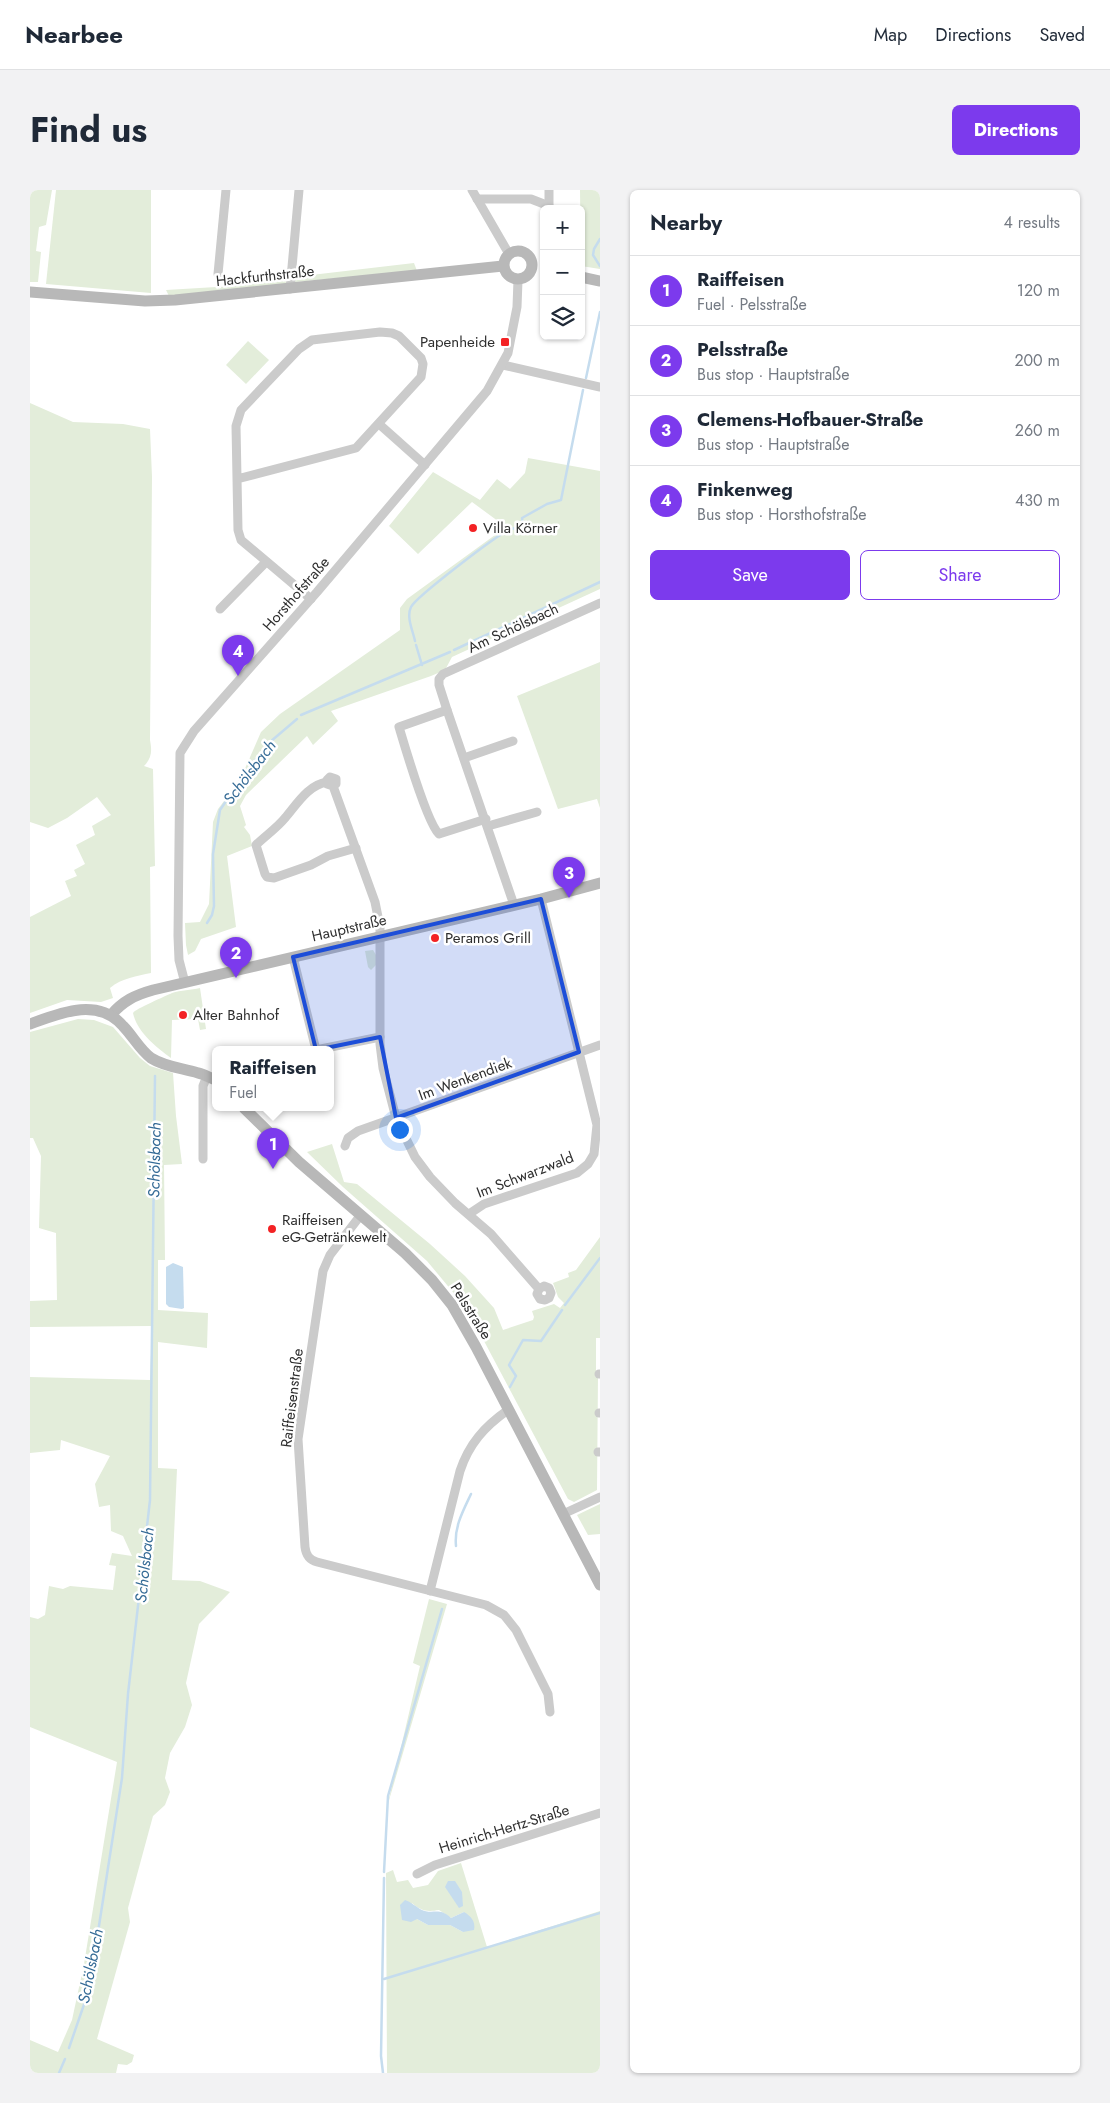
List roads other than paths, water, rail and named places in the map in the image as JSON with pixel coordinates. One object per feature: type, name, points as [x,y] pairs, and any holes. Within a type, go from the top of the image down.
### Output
[{"type":"street","points":[[218,274],[226,190]]},
{"type":"street","points":[[290,290],[299,190]]},
{"type":"street","points":[[472,190],[509,254]]},
{"type":"street","points":[[549,190],[549,205]]},
{"type":"street","points":[[477,199],[531,199],[544,205]]},
{"type":"street","points":[[516,251],[526,254],[531,260],[532,268],[528,276],[518,280],[507,275],[503,266],[505,258],[509,254],[516,251]]},
{"type":"street","name":"Hackfurthstraße","points":[[30,292],[145,301],[290,290],[503,266]]},
{"type":"street","points":[[532,268],[540,269]]},
{"type":"street","points":[[585,278],[600,281]]},
{"type":"street","name":"Horsthofstraße","points":[[185,983],[179,960],[178,936],[180,752],[194,731],[311,599],[487,391],[508,353],[517,307],[518,280]]},
{"type":"street","points":[[237,479],[356,448],[421,377],[423,364],[418,354],[399,336],[392,333],[380,332],[312,340],[298,349],[241,410],[236,426],[237,479],[238,530],[241,540],[311,599]]},
{"type":"street","points":[[503,365],[600,387]]},
{"type":"street","points":[[379,424],[425,465]]},
{"type":"street","points":[[220,610],[266,562]]},
{"type":"street","name":"Am Schölsbach","points":[[447,710],[439,685],[439,679],[443,674],[600,603]]},
{"type":"street","points":[[514,905],[487,823],[447,710],[399,727],[434,830],[439,834],[487,823],[537,812]]},
{"type":"street","points":[[464,758],[513,741]]},
{"type":"street","points":[[356,848],[328,856],[310,865],[274,878],[264,874],[256,845],[317,784],[330,784],[356,848],[374,902],[381,936],[380,1037],[384,1068],[396,1118],[416,1157],[430,1178],[455,1203],[491,1234],[539,1289]]},
{"type":"street","name":"Hauptstraße","points":[[111,1015],[131,997],[541,899],[600,883]]},
{"type":"street","name":"Im Schwarzwald","points":[[469,1214],[484,1204],[578,1172],[592,1160],[596,1148],[597,1125],[541,899]]},
{"type":"street","points":[[293,957],[313,1046]]},
{"type":"street","points":[[30,1024],[80,1009],[98,1010],[118,1020],[150,1058],[169,1067],[199,1073],[211,1078],[203,1086],[203,1159]]},
{"type":"street","points":[[334,1046],[380,1037]]},
{"type":"street","name":"Im Wenkendiek","points":[[345,1146],[348,1138],[358,1131],[600,1045]]},
{"type":"street","name":"Pelsstraße","points":[[247,1111],[299,1162],[405,1253],[432,1280],[452,1305],[476,1347],[600,1586]]},
{"type":"street","name":"Raiffeisenstraße","points":[[360,1216],[330,1255],[323,1270],[298,1439],[304,1548],[308,1558],[314,1562],[486,1605],[504,1615],[516,1630],[548,1694],[550,1712]]},
{"type":"street","points":[[430,1590],[464,1460],[470,1447],[481,1432],[508,1410]]},
{"type":"street","points":[[562,1514],[600,1497]]},
{"type":"street","name":"Heinrich-Hertz-Straße","points":[[417,1874],[435,1865],[600,1813]]},
{"type":"water","points":[[173,1263],[183,1267],[184,1308],[182,1309],[169,1307],[166,1304],[166,1267]]},
{"type":"water","points":[[448,1881],[455,1881],[462,1892],[463,1906],[459,1908],[445,1887]]},
{"type":"water","points":[[405,1900],[425,1911],[439,1912],[451,1918],[464,1912],[472,1920],[474,1930],[463,1932],[450,1925],[428,1925],[417,1919],[411,1922],[402,1920],[400,1905]]},
{"type":"waterway","points":[[600,239],[593,255],[600,266]]},
{"type":"waterway","points":[[586,378],[600,312]]},
{"type":"waterway","points":[[415,641],[409,615],[411,607],[416,601],[491,541],[511,529],[523,528],[522,518],[547,504],[561,500],[583,390]]},
{"type":"waterway","name":"Schölsbach","points":[[454,650],[600,582]]},
{"type":"waterway","points":[[416,645],[422,665]]},
{"type":"waterway","name":"Schölsbach","points":[[301,715],[450,652]]},
{"type":"waterway","name":"Schölsbach","points":[[207,923],[212,915],[214,906],[213,854],[220,810],[253,762],[266,751],[270,742],[297,719]]},
{"type":"waterway","name":"Schölsbach","points":[[69,2048],[89,1990],[122,1778],[128,1694],[150,1500],[155,1076]]},
{"type":"waterway","points":[[565,1305],[600,1258]]},
{"type":"waterway","points":[[510,1387],[516,1376],[509,1365],[523,1340],[541,1341],[562,1310]]},
{"type":"waterway","points":[[456,1546],[456,1532],[471,1494]]},
{"type":"waterway","points":[[384,1872],[388,1796],[442,1609]]},
{"type":"waterway","points":[[383,2073],[381,2056],[384,1878]]},
{"type":"waterway","points":[[384,1979],[600,1913]]},
{"type":"waterway","name":"Schölsbach","points":[[59,2073],[65,2059]]},
{"type":"place","name":"Papenheide","points":[[505,342]]},
{"type":"place","name":"Villa Körner","points":[[473,528]]},
{"type":"place","name":"Finkenweg","points":[[238,676]]},
{"type":"place","name":"Clemens-Hofbauer-Straße","points":[[569,898]]},
{"type":"place","name":"Peramos Grill","points":[[435,938]]},
{"type":"place","name":"Pelsstraße","points":[[236,978]]},
{"type":"place","name":"Alter Bahnhof","points":[[183,1015]]},
{"type":"place","name":"Raiffeisen","points":[[273,1169]]},
{"type":"place","name":"Raiffeisen eG-Getränkewelt","points":[[272,1229]]}]
